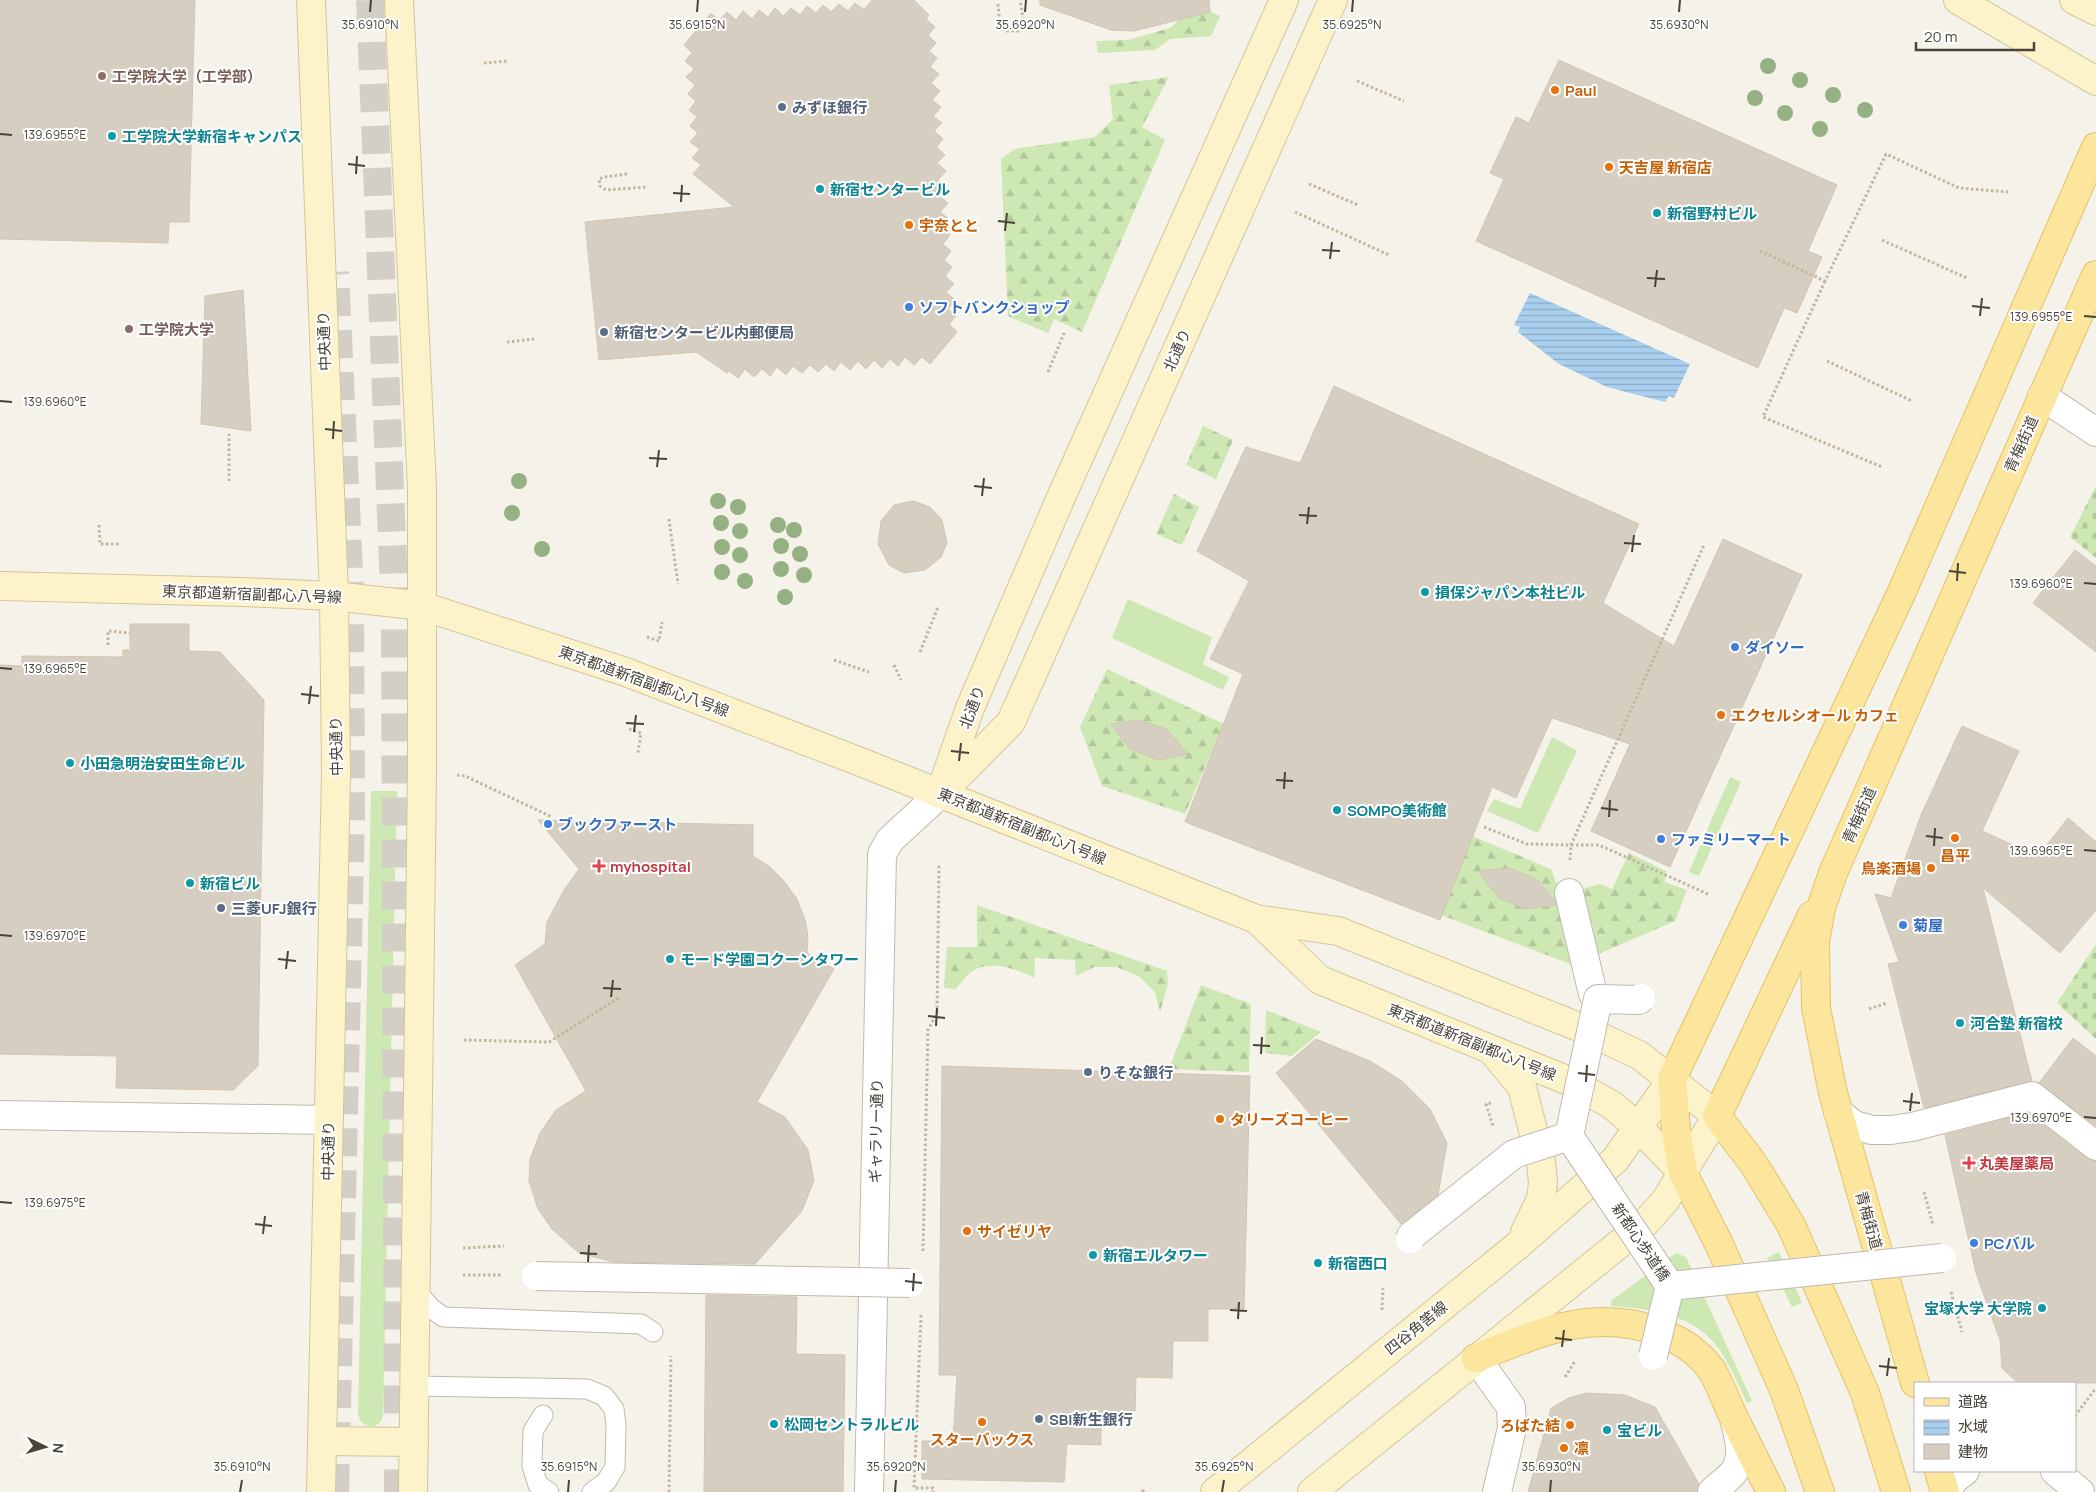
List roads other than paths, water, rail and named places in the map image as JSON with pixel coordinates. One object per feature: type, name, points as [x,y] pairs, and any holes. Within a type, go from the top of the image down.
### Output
[{"type":"main road","name":"中央通り","points":[[311,0],[334,596],[336,772],[321,1492]]},
{"type":"main road","points":[[399,0],[422,488],[422,773],[413,1492]]},
{"type":"main road","name":"北通り","points":[[940,794],[970,708],[1062,495],[1284,0]]},
{"type":"main road","name":"北通り","points":[[940,794],[1011,722],[1333,0]]},
{"type":"main road","points":[[1958,0],[2096,81]]},
{"type":"main road","points":[[2074,0],[2096,10]]},
{"type":"main road","points":[[1820,1492],[1784,1390],[1720,1244],[1683,1173],[1676,1131],[1672,1079],[1900,596],[2096,147]]},
{"type":"main road","name":"青梅街道","points":[[1915,1382],[1838,1112],[1822,1046],[1816,1008],[1815,942],[1821,908],[1833,873],[2096,275]]},
{"type":"main road","name":"東京都道新宿副都心八号線","points":[[0,586],[334,596],[422,606],[623,671],[1256,919],[1338,931],[1579,1027],[1639,1055],[1717,1116]]},
{"type":"main road","points":[[1312,1492],[1644,1224],[1665,1201],[1717,1116],[1776,988],[1833,873]]},
{"type":"main road","name":"東京都道新宿副都心八号線","points":[[1256,919],[1320,980],[1569,1081],[1612,1105],[1639,1128],[1683,1173]]},
{"type":"main road","points":[[1492,1050],[1522,1087],[1541,1162],[1542,1198],[1530,1225],[1517,1246]]},
{"type":"main road","name":"四谷角筈線","points":[[1215,1492],[1517,1246],[1615,1160],[1672,1079]]},
{"type":"main road","points":[[1717,1116],[1753,1163],[1790,1225],[1865,1394],[1896,1492]]},
{"type":"main road","points":[[1476,1358],[1536,1334],[1587,1322],[1623,1322],[1640,1325],[1675,1338],[1694,1351],[1712,1372],[1771,1492]]},
{"type":"main road","points":[[322,1441],[414,1442]]},
{"type":"main road","points":[[1939,1472],[1946,1492]]},
{"type":"street","points":[[2042,396],[2096,432]]},
{"type":"street","name":"ギャラリー通り","points":[[869,1492],[882,854],[890,840],[940,794]]},
{"type":"street","points":[[1569,893],[1593,994],[1598,999],[1639,1000],[1641,998]]},
{"type":"street","points":[[1410,1239],[1410,1236],[1514,1154],[1568,1136],[1598,999]]},
{"type":"street","points":[[1838,1112],[1854,1125],[1872,1130],[1891,1130],[1912,1127],[2032,1096],[2096,1146]]},
{"type":"street","points":[[0,1115],[329,1120]]},
{"type":"street","name":"新都心歩道橋","points":[[1568,1136],[1670,1286],[1942,1258]]},
{"type":"street","points":[[536,1276],[910,1283]]},
{"type":"street","points":[[1653,1356],[1670,1286]]},
{"type":"street","points":[[1476,1358],[1511,1407],[1512,1428],[1497,1492]]},
{"type":"street","points":[[1712,1492],[1734,1472],[1739,1460],[1741,1444],[1732,1413]]},
{"type":"street","points":[[1946,1492],[1952,1481],[1963,1472]]},
{"type":"street","points":[[2056,1472],[2080,1492]]},
{"type":"lane","points":[[416,1291],[431,1308],[443,1317],[641,1324],[653,1332]]},
{"type":"lane","points":[[415,1386],[587,1388],[604,1396],[614,1410],[616,1425],[615,1467],[606,1482],[592,1492]]},
{"type":"lane","points":[[543,1415],[532,1431],[532,1466],[538,1485],[549,1492]]},
{"type":"water","points":[[1530,293],[1690,364],[1674,398],[1669,396],[1665,402],[1607,387],[1559,364],[1518,332],[1520,327],[1514,325]]},
{"type":"tunnel","points":[[370,0],[395,613],[398,1492]]},
{"type":"tunnel","points":[[335,272],[350,593],[351,817],[335,1492]]},
{"type":"place","name":"工学院大学（工学部）","points":[[102,76]]},
{"type":"place","name":"Paul","points":[[1555,90]]},
{"type":"place","name":"みずほ銀行","points":[[782,107]]},
{"type":"place","name":"工学院大学新宿キャンパス","points":[[112,136]]},
{"type":"place","name":"天吉屋 新宿店","points":[[1609,167]]},
{"type":"place","name":"新宿センタービル","points":[[820,189]]},
{"type":"place","name":"新宿野村ビル","points":[[1657,213]]},
{"type":"place","name":"宇奈とと","points":[[909,225]]},
{"type":"place","name":"ソフトバンクショップ","points":[[909,307]]},
{"type":"place","name":"工学院大学","points":[[129,329]]},
{"type":"place","name":"新宿センタービル内郵便局","points":[[604,332]]},
{"type":"place","name":"損保ジャパン本社ビル","points":[[1425,592]]},
{"type":"place","name":"ダイソー","points":[[1735,647]]},
{"type":"place","name":"エクセルシオール カフェ","points":[[1721,715]]},
{"type":"place","name":"小田急明治安田生命ビル","points":[[70,763]]},
{"type":"place","name":"SOMPO美術館","points":[[1337,810]]},
{"type":"place","name":"ブックファースト","points":[[548,824]]},
{"type":"place","name":"昌平","points":[[1955,838]]},
{"type":"place","name":"ファミリーマート","points":[[1661,839]]},
{"type":"place","name":"myhospital","points":[[599,866]]},
{"type":"place","name":"鳥楽酒場","points":[[1931,868]]},
{"type":"place","name":"新宿ビル","points":[[190,883]]},
{"type":"place","name":"三菱UFJ銀行","points":[[221,908]]},
{"type":"place","name":"菊屋","points":[[1903,925]]},
{"type":"place","name":"モード学園コクーンタワー","points":[[670,959]]},
{"type":"place","name":"河合塾 新宿校","points":[[1960,1023]]},
{"type":"place","name":"りそな銀行","points":[[1088,1072]]},
{"type":"place","name":"タリーズコーヒー","points":[[1220,1119]]},
{"type":"place","name":"丸美屋薬局","points":[[1969,1163]]},
{"type":"place","name":"サイゼリヤ","points":[[967,1231]]},
{"type":"place","name":"PCバル","points":[[1974,1243]]},
{"type":"place","name":"新宿エルタワー","points":[[1093,1255]]},
{"type":"place","name":"新宿西口","points":[[1318,1263]]},
{"type":"place","name":"宝塚大学 大学院","points":[[2042,1308]]},
{"type":"place","name":"SBI新生銀行","points":[[1039,1419]]},
{"type":"place","name":"スターバックス","points":[[982,1422]]},
{"type":"place","name":"松岡セントラルビル","points":[[774,1424]]},
{"type":"place","name":"ろばた結","points":[[1570,1425]]},
{"type":"place","name":"宝ビル","points":[[1607,1430]]},
{"type":"place","name":"凛","points":[[1564,1448]]}]
